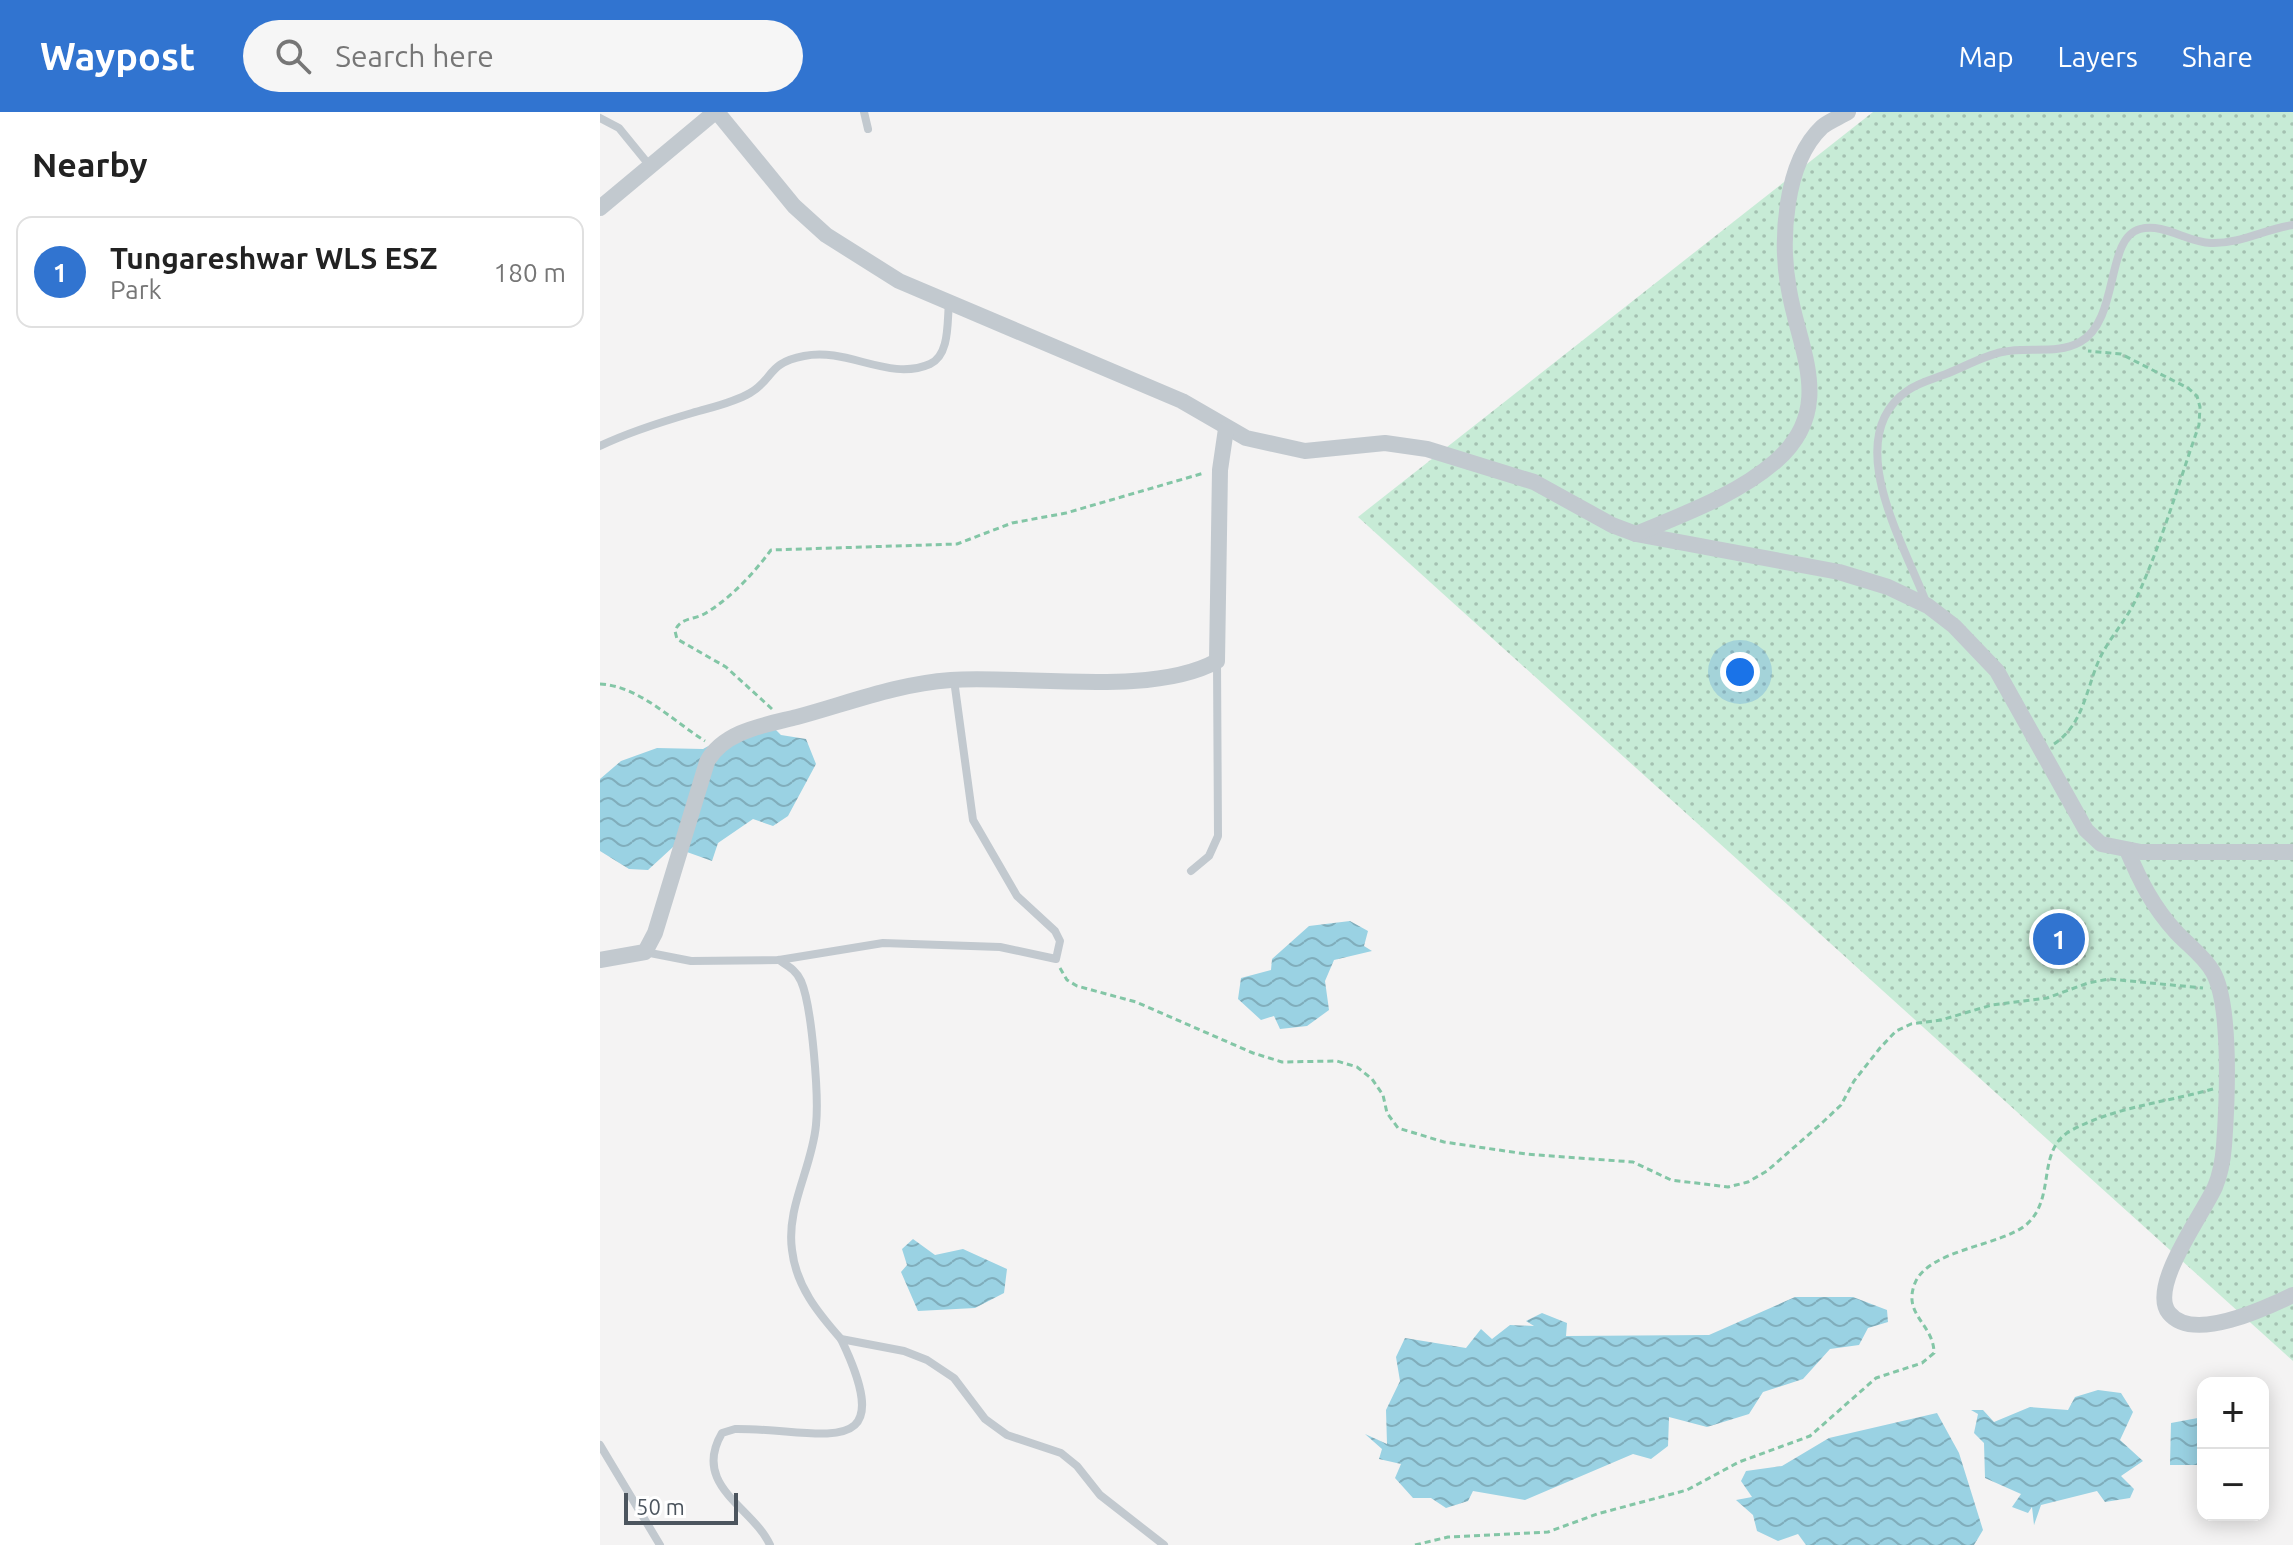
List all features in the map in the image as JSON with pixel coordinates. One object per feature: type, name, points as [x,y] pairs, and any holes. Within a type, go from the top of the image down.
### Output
[{"type":"street","points":[[600,208],[716,112],[794,206],[826,235],[899,281],[1182,401],[1226,429],[1287,450],[1385,443],[1427,449],[1534,482],[1612,525],[1636,534],[1839,572],[1888,587],[1928,606],[1954,626],[1997,671],[2092,838],[2101,844],[2127,850],[2293,852]]},
{"type":"street","points":[[1636,534],[1711,502],[1751,478],[1778,460],[1796,435],[1806,415],[1810,393],[1808,358],[1789,292],[1784,251],[1788,205],[1809,145],[1822,127],[1848,112]]},
{"type":"street","points":[[600,960],[645,952],[655,933],[707,762],[715,747],[754,728],[894,686],[954,680],[1143,679],[1187,674],[1217,661],[1220,649],[1220,470],[1226,429]]},
{"type":"street","points":[[2127,850],[2143,890],[2177,934],[2204,958],[2219,988],[2226,1058],[2223,1150],[2216,1184],[2168,1272],[2162,1293],[2165,1307],[2170,1315],[2183,1322],[2202,1325],[2230,1321],[2293,1295]]},
{"type":"lane","points":[[864,112],[868,129]]},
{"type":"lane","points":[[600,118],[619,128],[650,166]]},
{"type":"lane","points":[[1928,606],[1876,467],[1879,427],[1890,407],[1908,390],[2002,352],[2058,348],[2081,342],[2109,304],[2117,256],[2126,239],[2139,229],[2161,229],[2208,243],[2236,242],[2293,225]]},
{"type":"lane","points":[[600,446],[658,423],[741,399],[755,391],[776,365],[801,356],[826,353],[847,355],[883,368],[901,369],[931,363],[944,349],[949,303]]},
{"type":"lane","points":[[1191,871],[1209,856],[1218,836],[1217,661]]},
{"type":"lane","points":[[645,952],[691,961],[779,960],[883,943],[1000,947],[1056,959],[1060,941],[1055,931],[1024,906],[973,820],[954,680]]},
{"type":"lane","points":[[770,1545],[722,1486],[714,1468],[714,1446],[722,1433],[735,1429],[833,1434],[849,1430],[859,1420],[865,1405],[862,1387],[841,1339],[800,1285],[791,1249],[792,1221],[817,1124],[809,1010],[794,970],[779,960]]},
{"type":"lane","points":[[841,1339],[904,1351],[927,1360],[954,1378],[985,1419],[1007,1435],[1061,1453],[1077,1466],[1100,1495],[1164,1545]]},
{"type":"lane","points":[[600,1445],[660,1545]]},
{"type":"path","points":[[2044,750],[2068,734],[2077,720],[2099,661],[2135,602],[2159,543],[2199,425],[2200,407],[2197,396],[2188,388],[2135,359],[2121,354],[2058,348]]},
{"type":"path","points":[[784,720],[726,667],[677,639],[675,631],[682,621],[705,614],[741,586],[771,550],[878,549],[957,544],[1012,523],[1066,513],[1220,470]]},
{"type":"path","points":[[600,684],[614,685],[642,697],[715,747]]},
{"type":"path","points":[[1056,959],[1067,980],[1077,986],[1136,1002],[1253,1053],[1282,1062],[1337,1061],[1357,1067],[1377,1087],[1387,1113],[1398,1128],[1444,1142],[1526,1154],[1633,1162],[1671,1180],[1728,1187],[1748,1182],[1767,1171],[1823,1122],[1841,1105],[1854,1081],[1880,1048],[1896,1031],[1911,1024],[1992,1005],[2047,998],[2109,979],[2159,987],[2219,988]]},
{"type":"path","points":[[1415,1545],[1448,1537],[1548,1532],[1597,1514],[1687,1490],[1739,1462],[1810,1436],[1876,1378],[1922,1363],[1934,1353],[1934,1339],[1913,1314],[1910,1298],[1917,1278],[1932,1265],[2025,1226],[2040,1209],[2050,1154],[2057,1139],[2074,1128],[2152,1102],[2224,1086]]},
{"type":"green space","points":[[1873,112],[2293,112],[2293,1361],[1358,517]]},
{"type":"water","points":[[768,722],[781,735],[806,739],[816,764],[788,816],[773,826],[753,819],[718,843],[712,861],[673,847],[648,870],[629,869],[600,851],[600,779],[621,761],[657,748],[703,749],[750,723]]},
{"type":"water","points":[[1350,921],[1368,931],[1364,946],[1372,951],[1334,960],[1325,981],[1329,1010],[1307,1026],[1280,1029],[1274,1016],[1261,1020],[1238,999],[1241,978],[1271,970],[1272,959],[1309,926]]},
{"type":"water","points":[[913,1239],[935,1255],[963,1249],[1007,1269],[1004,1293],[975,1308],[918,1311],[901,1272],[907,1265],[902,1249]]},
{"type":"water","points":[[1795,1297],[1853,1297],[1887,1310],[1888,1322],[1868,1328],[1859,1345],[1830,1349],[1803,1379],[1763,1392],[1749,1414],[1707,1427],[1669,1417],[1668,1446],[1651,1459],[1633,1454],[1525,1500],[1473,1491],[1468,1501],[1446,1508],[1431,1498],[1413,1498],[1395,1478],[1401,1464],[1379,1459],[1382,1449],[1365,1434],[1387,1444],[1386,1410],[1400,1381],[1396,1357],[1405,1338],[1466,1348],[1481,1329],[1492,1339],[1510,1325],[1534,1326],[1526,1321],[1542,1313],[1567,1323],[1566,1336],[1709,1335]]},
{"type":"water","points":[[2098,1390],[2121,1393],[2133,1412],[2120,1440],[2143,1461],[2121,1476],[2134,1489],[2130,1498],[2105,1502],[2097,1491],[2041,1505],[2034,1525],[2032,1507],[2028,1513],[2012,1507],[2021,1494],[1985,1478],[1984,1443],[1974,1433],[1978,1414],[1971,1410],[1983,1410],[1994,1422],[2030,1407],[2068,1410],[2075,1397]]},
{"type":"water","points":[[1937,1413],[1959,1453],[1983,1530],[1974,1545],[1806,1545],[1798,1534],[1778,1541],[1757,1531],[1753,1515],[1736,1500],[1752,1497],[1741,1481],[1746,1471],[1782,1466],[1829,1438]]},
{"type":"water","points":[[2197,1418],[2197,1465],[2170,1465],[2171,1423]]},
{"type":"place","name":"Tungareshwar WLS ESZ","points":[[2059,939]]}]
